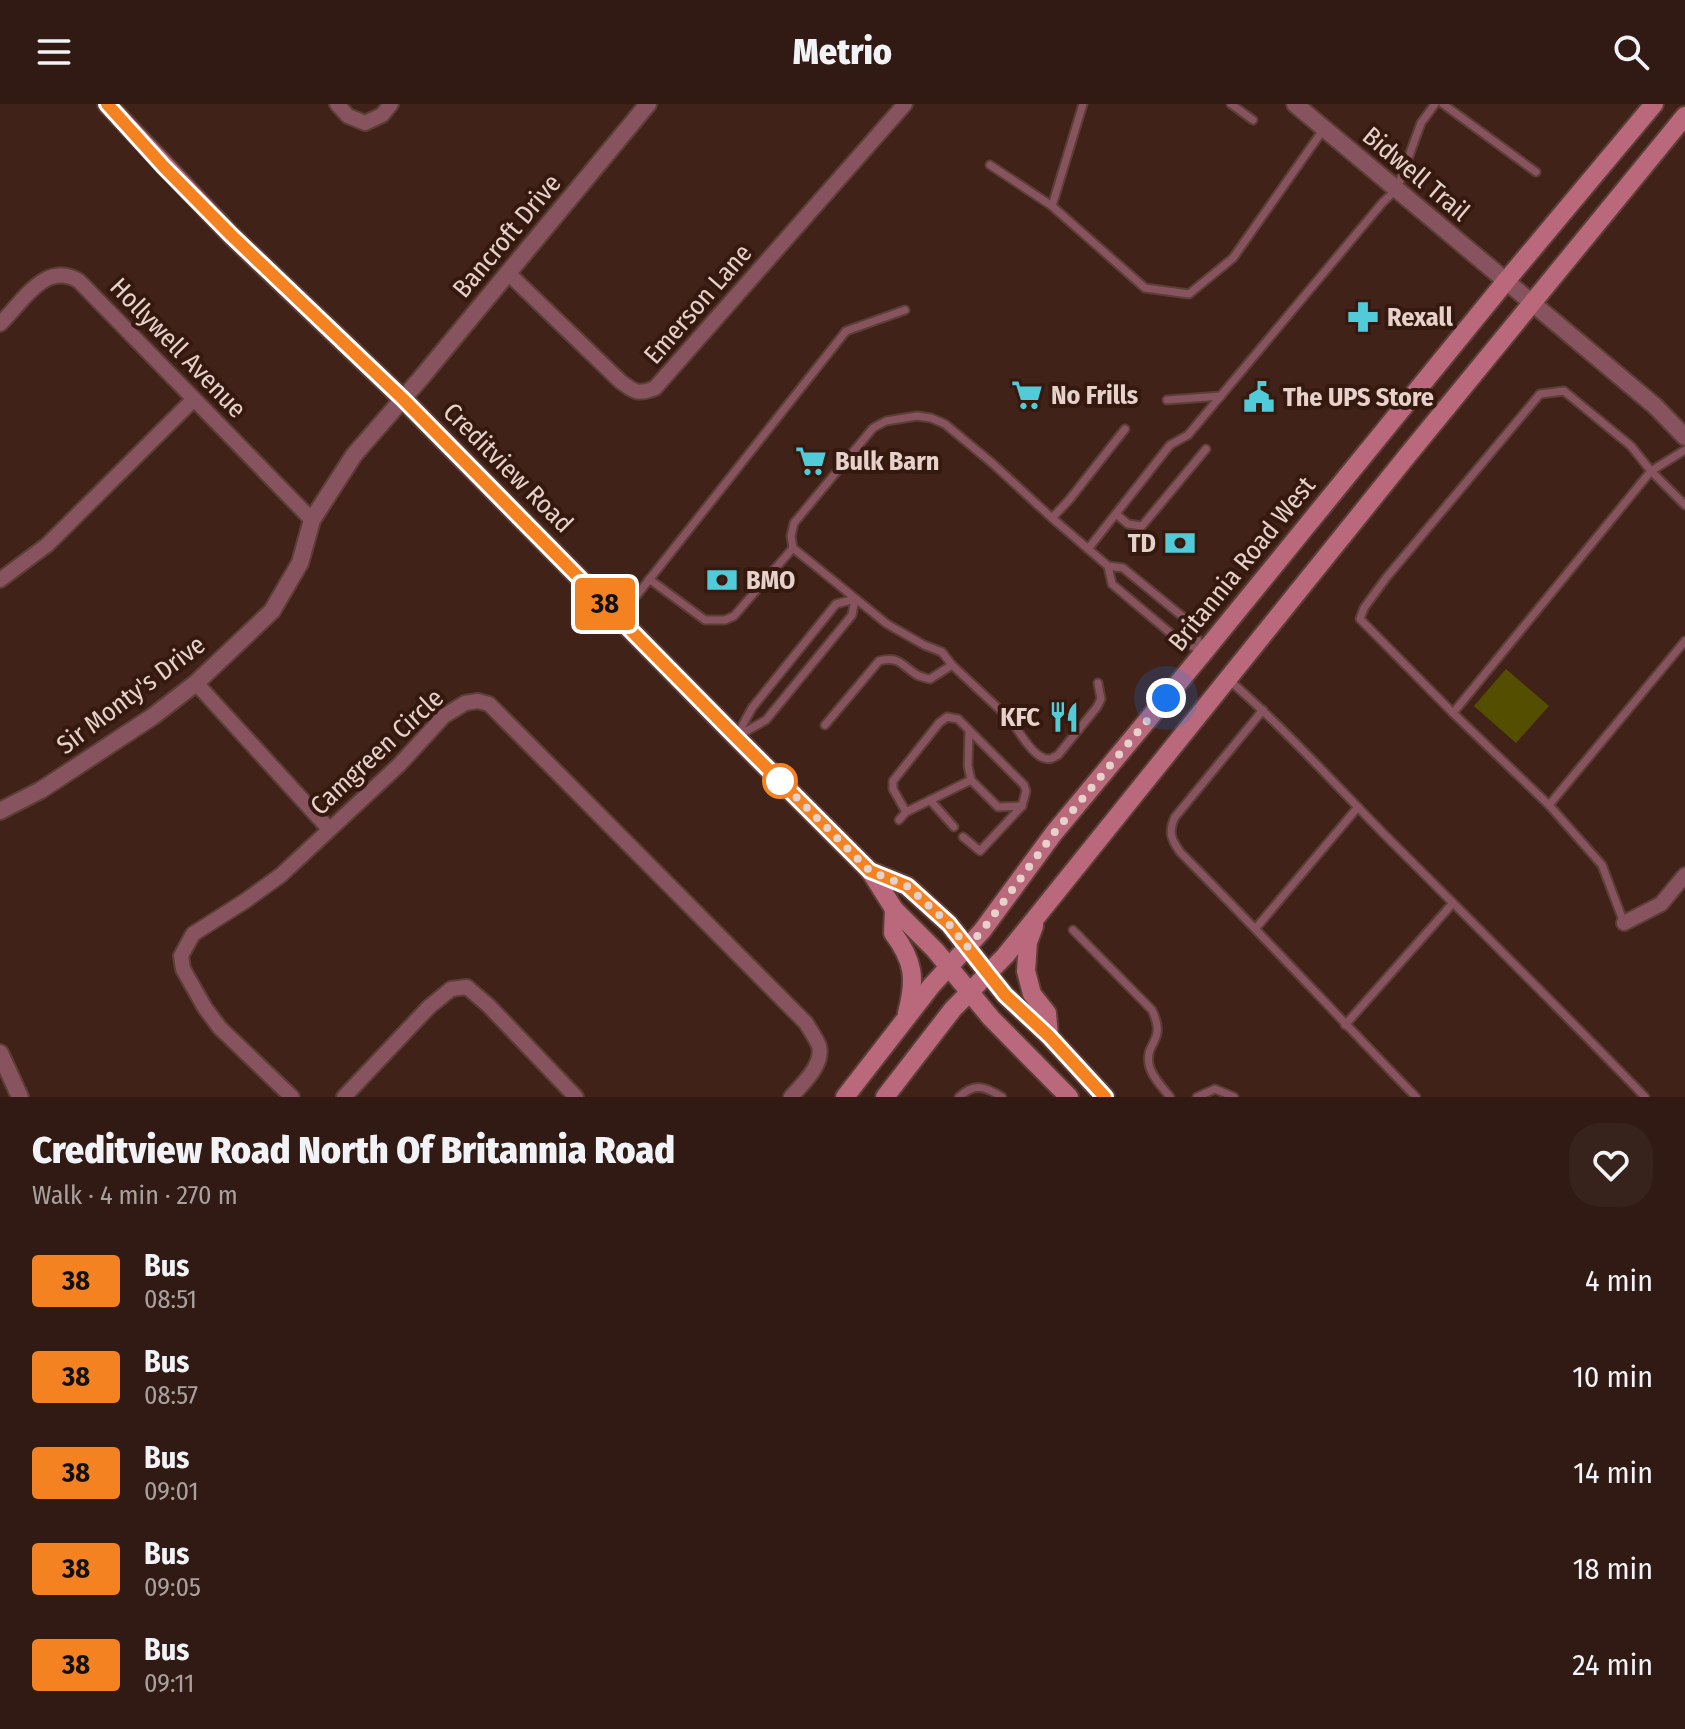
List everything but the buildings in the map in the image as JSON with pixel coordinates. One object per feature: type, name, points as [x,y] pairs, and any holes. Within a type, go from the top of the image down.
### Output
[{"type":"main road","name":"Creditview Road","points":[[107,104],[231,235],[403,399],[870,871],[894,909],[949,967],[991,1018],[1069,1097]]},
{"type":"main road","name":"Britannia Road West","points":[[845,1097],[905,1019],[982,931],[1054,833],[1654,104]]},
{"type":"main road","points":[[885,1097],[953,1009],[1005,956],[1685,116]]},
{"type":"main road","name":"Creditview Road","points":[[870,871],[907,886],[949,924],[1005,995],[1049,1036],[1105,1097]]},
{"type":"main road","points":[[894,909],[893,933],[906,950],[913,973],[912,995],[905,1019]]},
{"type":"main road","points":[[1037,916],[1028,942],[1026,971],[1032,994],[1047,1013],[1049,1036]]},
{"type":"street","points":[[337,104],[348,116],[365,123],[382,115],[391,104]]},
{"type":"street","name":"Bancroft Drive","points":[[403,399],[648,104]]},
{"type":"street","name":"Emerson Lane","points":[[508,273],[634,392],[646,392],[655,388],[905,104]]},
{"type":"street","name":"Bidwell Trail","points":[[1295,104],[1655,406],[1685,437]]},
{"type":"street","name":"Hollywell Avenue","points":[[0,324],[41,281],[56,275],[72,276],[312,520]]},
{"type":"street","points":[[0,580],[47,545],[194,399]]},
{"type":"street","name":"Sir Monty's Drive","points":[[0,811],[41,790],[152,717],[196,683],[272,611],[300,563],[312,520],[354,455],[403,399]]},
{"type":"street","points":[[196,683],[329,829]]},
{"type":"street","name":"Camgreen Circle","points":[[292,1097],[220,1028],[183,969],[181,956],[193,934],[281,875],[399,765],[444,716],[465,703],[478,701],[489,704],[806,1023],[818,1044],[819,1059],[791,1097]]},
{"type":"street","points":[[1624,923],[1661,904],[1685,875]]},
{"type":"street","points":[[344,1097],[429,1007],[451,989],[467,987],[576,1097]]},
{"type":"street","points":[[0,1053],[20,1097]]},
{"type":"lane","points":[[1052,206],[1083,104]]},
{"type":"lane","points":[[1231,104],[1253,120]]},
{"type":"lane","points":[[1088,549],[1170,445],[1188,435],[1397,189],[1421,123],[1435,104]]},
{"type":"lane","points":[[1443,104],[1536,172]]},
{"type":"lane","points":[[990,165],[1052,206],[1145,288],[1189,294],[1233,258],[1325,129]]},
{"type":"lane","points":[[616,615],[637,595],[846,331],[905,310]]},
{"type":"lane","points":[[1624,923],[1602,865],[1549,805],[1360,619],[1364,608],[1386,578],[1540,394],[1564,391],[1631,446],[1685,505]]},
{"type":"lane","points":[[1167,400],[1221,396]]},
{"type":"lane","points":[[1098,683],[1101,699],[1097,707],[1058,755],[1045,758],[1037,754],[1012,721],[942,652],[887,624],[793,548],[791,536],[794,523],[873,428],[903,417],[931,418],[945,424],[992,463],[1108,566],[1123,568],[1188,621],[1204,652]]},
{"type":"lane","points":[[1052,518],[1125,429]]},
{"type":"lane","points":[[1116,514],[1128,524],[1142,526],[1206,449]]},
{"type":"lane","points":[[1453,713],[1651,471],[1685,450]]},
{"type":"lane","points":[[649,579],[705,620],[725,620],[734,616],[793,548]]},
{"type":"lane","points":[[1108,566],[1112,584],[1175,637],[1204,652]]},
{"type":"lane","points":[[736,737],[766,720],[852,615],[855,599]]},
{"type":"lane","points":[[736,737],[752,708],[836,604],[855,599]]},
{"type":"lane","points":[[1549,805],[1685,641]]},
{"type":"lane","points":[[825,725],[879,661],[890,658],[898,660],[918,676],[930,679],[952,665]]},
{"type":"lane","points":[[1229,680],[1263,710],[1645,1097]]},
{"type":"lane","points":[[1263,710],[1175,817],[1170,828],[1173,843],[1416,1097]]},
{"type":"lane","points":[[906,812],[893,789],[893,781],[939,723],[947,717],[958,719],[1024,785],[1026,791],[1022,806],[980,851],[963,837]]},
{"type":"lane","points":[[969,731],[968,766],[971,780],[998,807],[1022,806]]},
{"type":"lane","points":[[899,820],[906,812],[971,780]]},
{"type":"lane","points":[[930,800],[954,827]]},
{"type":"lane","points":[[1256,928],[1358,807]]},
{"type":"lane","points":[[1345,1025],[1453,903]]},
{"type":"lane","points":[[1073,930],[1152,1010],[1159,1024],[1149,1055],[1149,1066],[1170,1097]]},
{"type":"lane","points":[[959,1097],[969,1089],[979,1087],[1002,1097]]},
{"type":"lane","points":[[1197,1097],[1215,1089],[1234,1097]]},
{"type":"shaded area","points":[[1506,669],[1549,706],[1516,743],[1474,706]]},
{"type":"bus line","name":"38","points":[[107,104],[231,235],[403,399],[870,871],[907,886],[949,924],[1005,995],[1049,1036],[1105,1097]]},
{"type":"place","name":"Rexall","points":[[1363,317]]},
{"type":"place","name":"No Frills","points":[[1027,395]]},
{"type":"place","name":"The UPS Store","points":[[1259,397]]},
{"type":"place","name":"Bulk Barn","points":[[811,461]]},
{"type":"place","name":"TD","points":[[1180,543]]},
{"type":"place","name":"BMO","points":[[722,580]]},
{"type":"place","name":"KFC","points":[[1064,717]]},
{"type":"route","points":[[780,781],[773,774],[870,871],[907,886],[949,924],[967,947],[1054,833],[1166,698]]}]
